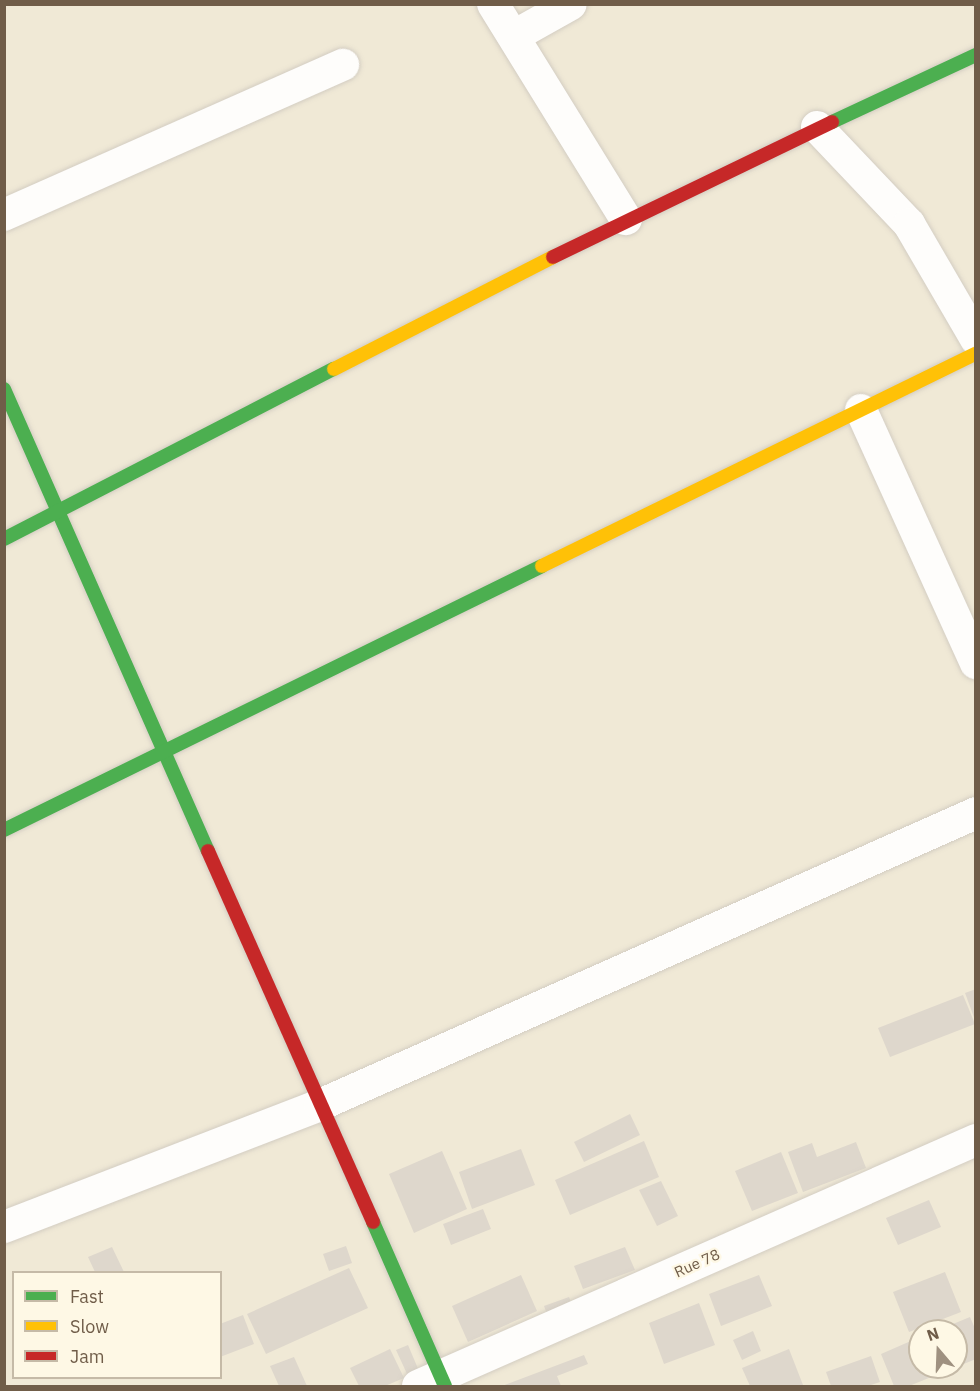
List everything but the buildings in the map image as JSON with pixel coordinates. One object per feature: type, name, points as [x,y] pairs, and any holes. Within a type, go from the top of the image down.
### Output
[{"type":"street","points":[[493,4],[626,219]]},
{"type":"street","points":[[514,36],[571,4]]},
{"type":"street","points":[[4,539],[61,512],[626,219],[817,127],[975,55]]},
{"type":"street","points":[[4,215],[344,65]]},
{"type":"street","points":[[817,127],[909,224],[975,339]]},
{"type":"street","points":[[4,830],[975,353]]},
{"type":"street","points":[[4,389],[61,512],[320,1105],[435,1383]]},
{"type":"street","points":[[861,410],[975,663]]},
{"type":"street","points":[[4,1227],[320,1105],[975,813]]},
{"type":"street","name":"Rue 78","points":[[435,1383],[975,1140]]},
{"type":"shaded area","points":[[5,5],[975,5],[975,1386],[5,1386]]},
{"type":"traffic: fast","points":[[832,122],[976,55]]},
{"type":"traffic: fast","points":[[4,539],[334,369]]},
{"type":"traffic: fast","points":[[4,389],[208,851]]},
{"type":"traffic: fast","points":[[4,830],[542,566]]},
{"type":"traffic: fast","points":[[373,1222],[445,1386]]},
{"type":"traffic: slow","points":[[334,369],[553,257]]},
{"type":"traffic: slow","points":[[542,566],[976,353]]},
{"type":"traffic: jam","points":[[553,257],[832,122]]},
{"type":"traffic: jam","points":[[208,851],[373,1222]]}]
